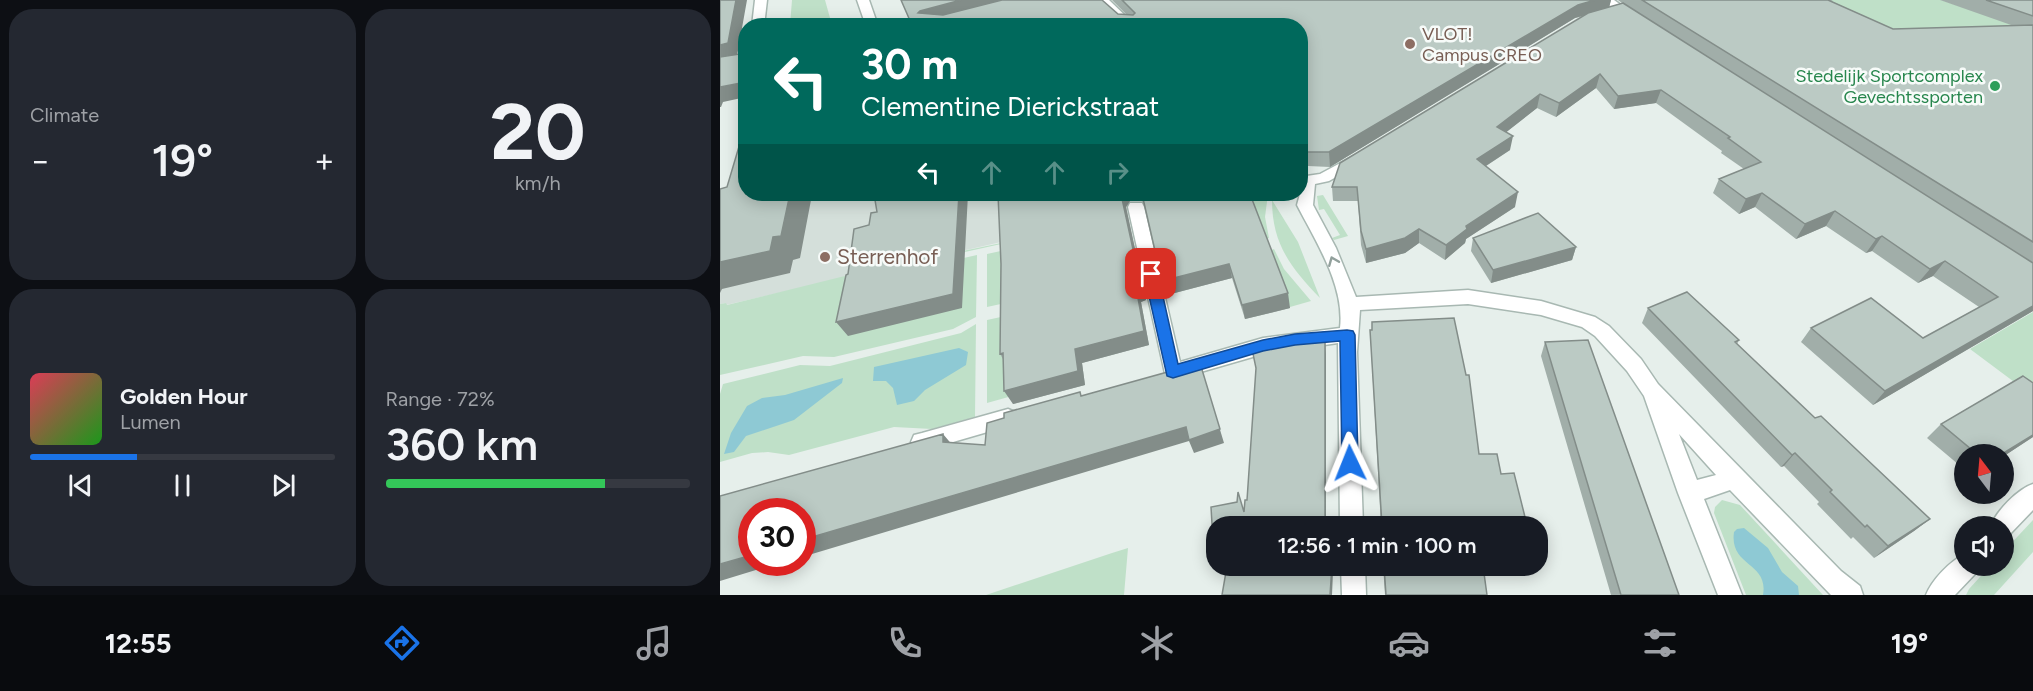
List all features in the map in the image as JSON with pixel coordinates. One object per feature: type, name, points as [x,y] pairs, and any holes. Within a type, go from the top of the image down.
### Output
[{"type":"street","points":[[759,18],[761,0]]},
{"type":"street","points":[[863,0],[869,18]]},
{"type":"street","points":[[1102,0],[1121,18]]},
{"type":"street","points":[[1606,0],[1641,23]]},
{"type":"street","points":[[1599,16],[1621,10]]},
{"type":"street","points":[[1308,181],[1330,175],[1370,151]]},
{"type":"street","points":[[1305,201],[1328,248],[1351,312],[1347,335],[1352,516]]},
{"type":"street","points":[[1136,207],[1173,372]]},
{"type":"street","points":[[1349,304],[1468,297],[1541,308],[1588,322],[1602,331],[1634,365],[1651,390],[1734,479],[1832,580],[1851,595]]},
{"type":"street","points":[[1150,378],[1263,346],[1347,335]]},
{"type":"street","points":[[1651,390],[1730,595]]},
{"type":"street","points":[[901,448],[1026,413]]},
{"type":"street","points":[[1689,493],[1734,479]]},
{"type":"street","points":[[2012,516],[2033,494]]},
{"type":"street","points":[[1353,576],[1354,595]]},
{"type":"street","points":[[1938,595],[1956,576]]},
{"type":"shaded area","name":"Sterrenhof","points":[[738,201],[1022,201],[1001,242],[726,305],[726,303],[720,304],[720,212]]},
{"type":"green space","points":[[792,0],[825,0],[830,18],[791,18]]},
{"type":"green space","points":[[1819,0],[1941,0],[2033,31],[1885,42]]},
{"type":"green space","points":[[1323,195],[1348,236],[1334,240],[1332,238],[1340,235],[1324,209],[1319,210],[1317,196]]},
{"type":"green space","points":[[1250,201],[1267,201],[1265,217],[1269,238],[1264,240]]},
{"type":"green space","points":[[1272,201],[1298,242],[1320,298],[1300,276],[1285,254],[1275,230]]},
{"type":"green space","points":[[1050,233],[848,278],[848,284],[977,255],[976,317],[953,329],[834,357],[803,356],[720,375],[720,304],[726,303],[727,305],[861,272]]},
{"type":"green space","points":[[1051,240],[1010,302],[987,307],[987,254]]},
{"type":"green space","points":[[1274,249],[1284,269],[1311,301],[1290,307],[1269,251]]},
{"type":"green space","points":[[2033,312],[2033,396],[1970,349]]},
{"type":"green space","points":[[1010,315],[1012,396],[987,403],[987,320]]},
{"type":"green space","points":[[976,324],[975,417],[932,429],[894,427],[789,455],[768,452],[752,453],[720,462],[720,394],[723,384],[800,365],[830,366],[961,333]]},
{"type":"green space","points":[[1722,500],[1740,505],[1823,595],[1746,595],[1714,513],[1715,507]]},
{"type":"green space","points":[[2033,520],[2033,552],[2014,573],[2014,540]]},
{"type":"green space","points":[[1128,548],[1124,595],[986,595],[1112,553]]},
{"type":"green space","points":[[1981,576],[2011,576],[1994,595],[1966,595]]},
{"type":"water","points":[[959,348],[968,352],[966,365],[925,390],[914,401],[897,405],[893,388],[886,381],[873,381],[874,367]]},
{"type":"water","points":[[843,378],[842,383],[794,420],[746,436],[734,452],[724,454],[731,433],[747,406],[762,398],[785,395]]},
{"type":"water","points":[[1744,528],[1768,548],[1782,572],[1798,586],[1799,595],[1763,595],[1760,576],[1737,552],[1734,543],[1734,532]]},
{"type":"building","points":[[720,0],[736,0],[728,43],[720,45]]},
{"type":"building","points":[[901,0],[961,0],[918,13],[943,15],[1002,0],[1102,0],[1118,14],[1133,15],[1135,13],[1122,0],[1595,0],[1578,5],[1329,152],[1308,152],[1308,18],[909,18]]},
{"type":"building","points":[[1642,0],[1828,0],[1893,29],[2033,25],[2033,242]]},
{"type":"building","points":[[1986,0],[2033,0],[2033,16]]},
{"type":"building","points":[[1623,3],[2033,263],[2033,306],[1885,391],[1811,328],[1871,298],[1923,338],[1998,297],[1945,261],[1930,269],[1882,236],[1876,239],[1835,211],[1805,224],[1762,193],[1746,199],[1719,179],[1761,162],[1728,138],[1730,137],[1661,90],[1618,96],[1600,74],[1559,103],[1540,94],[1497,127],[1513,136],[1477,159],[1518,192],[1466,226],[1467,229],[1446,245],[1419,229],[1405,238],[1366,249],[1361,231],[1357,187],[1332,187],[1340,163],[1588,13]]},
{"type":"building","points":[[738,54],[738,84],[720,87],[720,57]]},
{"type":"building","points":[[738,150],[738,201],[788,201],[781,236],[773,237],[770,251],[720,262],[720,189],[727,187]]},
{"type":"building","points":[[875,201],[959,201],[953,294],[836,322],[848,274],[854,229],[869,225],[871,213],[877,212]]},
{"type":"building","points":[[998,201],[1123,201],[1141,286],[1136,287],[1144,331],[1075,349],[1078,371],[1004,391],[1003,353],[1000,354],[1001,264]]},
{"type":"building","points":[[1144,201],[1253,201],[1288,293],[1242,305],[1229,264],[1162,281]]},
{"type":"building","points":[[1538,213],[1576,247],[1493,270],[1473,238]]},
{"type":"building","points":[[1687,292],[1739,340],[1735,342],[1815,418],[1821,416],[1930,519],[1888,546],[1867,525],[1865,527],[1830,492],[1832,490],[1795,453],[1792,455],[1648,308]]},
{"type":"building","points":[[1454,318],[1466,375],[1469,375],[1479,454],[1497,454],[1501,474],[1514,473],[1525,516],[1381,516],[1370,330],[1372,330],[1372,322]]},
{"type":"building","points":[[1281,339],[1325,340],[1325,516],[1212,516],[1211,507],[1237,502],[1238,492],[1244,512],[1245,500],[1247,500],[1256,368],[1252,349],[1256,348],[1255,344]]},
{"type":"building","points":[[1588,340],[1679,595],[1621,595],[1545,342]]},
{"type":"building","points":[[1200,363],[1220,429],[1189,440],[1186,427],[816,536],[816,498],[738,498],[738,559],[720,564],[720,496],[943,434],[943,442],[985,445],[987,423],[1004,418],[1004,413],[1080,392],[1081,396]]},
{"type":"building","points":[[2023,376],[2033,383],[2033,435],[2014,447],[2014,444],[1965,444],[1941,424]]},
{"type":"building","points":[[1225,576],[1331,576],[1330,595],[1222,595]]},
{"type":"building","points":[[1385,576],[1484,576],[1487,595],[1386,595]]},
{"type":"place","name":"VLOT! Campus CREO","points":[[1410,44]]},
{"type":"place","name":"Stedelijk Sportcomplex Gevechtssporten","points":[[1995,86]]},
{"type":"place","name":"Sterrenhof","points":[[825,257]]},
{"type":"route","points":[[1151,274],[1173,372],[1263,346],[1347,335],[1350,463]]}]
